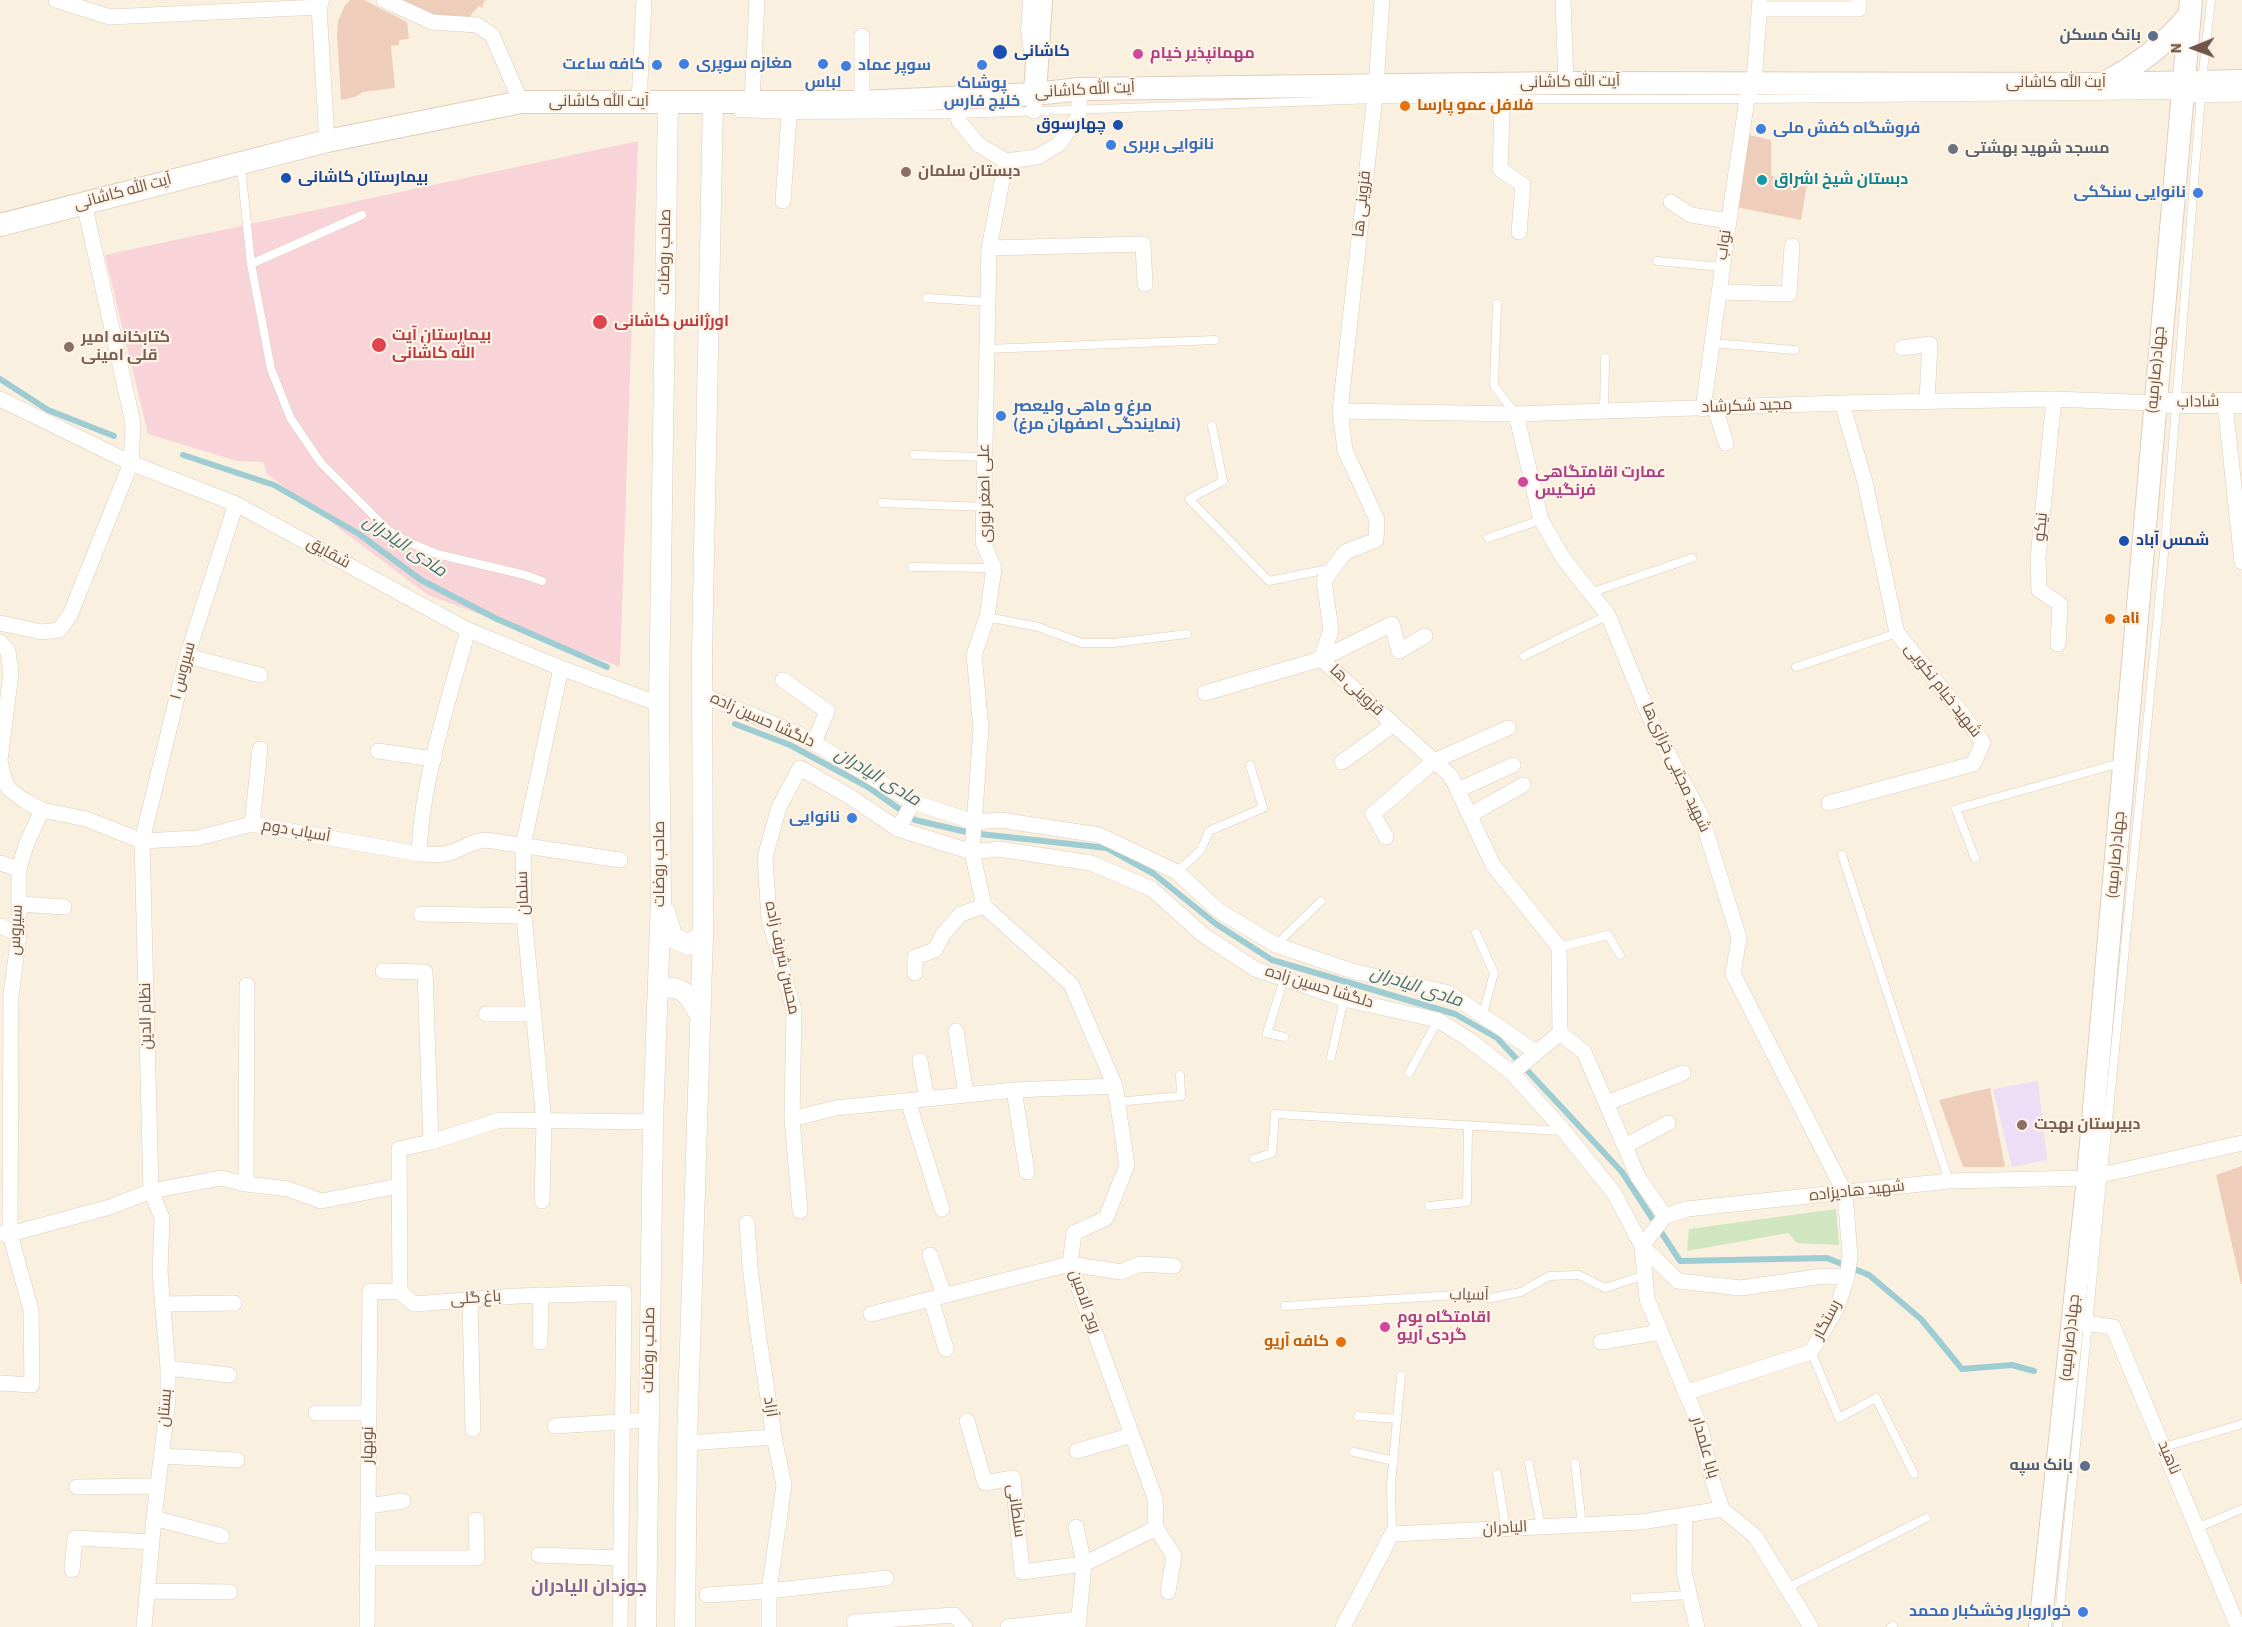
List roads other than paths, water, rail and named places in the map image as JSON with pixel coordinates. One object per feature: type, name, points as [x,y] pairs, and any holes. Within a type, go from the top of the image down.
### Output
[{"type":"main road","points":[[1034,103],[1041,0]]},
{"type":"main road","points":[[2104,84],[2130,69],[2175,33],[2191,7]]},
{"type":"main road","name":"جهاد(صارمیه)","points":[[2040,1627],[2080,1322],[2095,1177],[2125,762],[2165,404],[2192,88],[2191,7]]},
{"type":"main road","points":[[2192,88],[2242,81]]},
{"type":"main road","name":"آیت الله کاشانی","points":[[0,225],[85,208],[327,141],[521,102],[639,103],[672,108],[712,109],[789,108],[862,102],[956,106],[1079,99],[1375,92],[1503,92],[1566,83],[1751,91],[2104,84],[2192,88]]},
{"type":"street","points":[[56,0],[110,17],[189,7],[320,3],[327,141]]},
{"type":"street","points":[[384,0],[432,22],[477,25],[492,35],[521,102]]},
{"type":"street","points":[[639,103],[644,0]]},
{"type":"street","points":[[743,107],[757,0]]},
{"type":"street","name":"قزوینی ها","points":[[1382,0],[1375,92],[1340,411],[1345,450],[1377,520],[1376,540],[1345,552],[1324,581],[1331,630],[1322,659],[1451,776],[1493,865],[1559,947]]},
{"type":"street","points":[[1563,0],[1566,83]]},
{"type":"street","points":[[1760,5],[1859,9],[1859,0]]},
{"type":"street","name":"نواب","points":[[1709,408],[1712,343],[1729,221],[1751,91],[1760,5]]},
{"type":"street","points":[[862,36],[862,102]]},
{"type":"street","points":[[2192,88],[2242,94]]},
{"type":"street","points":[[1503,92],[1500,169],[1523,185],[1519,232]]},
{"type":"street","points":[[956,106],[959,121],[979,145],[1006,161],[1037,157],[1059,144],[1078,117],[1079,99]]},
{"type":"street","name":"صاحب روضات","points":[[646,1627],[653,1122],[661,898],[658,704],[672,108]]},
{"type":"street","points":[[783,201],[789,108]]},
{"type":"street","points":[[685,1627],[687,1443],[703,933],[702,695],[712,109]]},
{"type":"street","name":"علی اصغر نوری","points":[[972,852],[981,728],[974,656],[987,617],[994,568],[983,542],[989,248],[1006,161]]},
{"type":"street","points":[[1671,202],[1691,215],[1729,221]]},
{"type":"street","points":[[0,623],[42,632],[59,630],[70,615],[130,463],[134,423],[85,208]]},
{"type":"street","points":[[989,248],[1143,244],[1145,284]]},
{"type":"street","points":[[1719,291],[1789,294],[1792,246]]},
{"type":"street","points":[[1902,348],[1929,344],[1927,401]]},
{"type":"street","name":"شقایق","points":[[0,399],[130,463],[236,504],[468,630],[658,704]]},
{"type":"street","name":"مجید شکرشاد","points":[[1340,411],[1516,414],[1842,403],[2054,399],[2165,404]]},
{"type":"street","name":"نیکو","points":[[2054,399],[2038,558],[2039,590],[2061,604],[2058,644]]},
{"type":"street","name":"شهید خیام نکویی","points":[[1829,803],[1973,764],[1983,742],[1897,633],[1865,482],[1842,403]]},
{"type":"street","points":[[2234,403],[2242,562]]},
{"type":"street","name":"شاداب","points":[[2165,404],[2234,403]]},
{"type":"street","points":[[1709,408],[1726,443]]},
{"type":"street","name":"شهید مجتبی خرازی‌ها","points":[[1516,414],[1541,520],[1563,558],[1608,615],[1653,725],[1701,815],[1739,938],[1733,974],[1845,1193]]},
{"type":"street","name":"سیروس ۱","points":[[142,841],[187,656],[236,504]]},
{"type":"street","points":[[1205,693],[1322,659],[1392,624],[1399,651],[1425,636]]},
{"type":"street","points":[[419,854],[419,834],[434,759],[468,630]]},
{"type":"street","name":"آسیاب دوم","points":[[0,642],[8,651],[11,673],[0,760],[5,782],[10,790],[42,810],[86,819],[142,841],[198,838],[252,824],[419,854],[452,853],[474,841],[486,840],[621,860]]},
{"type":"street","points":[[187,656],[260,675]]},
{"type":"street","name":"سلمان","points":[[542,1201],[544,1122],[524,916],[523,846],[561,668]]},
{"type":"street","points":[[783,680],[827,711],[814,743]]},
{"type":"street","name":"دلگشا حسین زاده","points":[[702,695],[799,734],[912,802],[974,822],[1000,820],[1099,835],[1177,872],[1219,911],[1276,945],[1352,971],[1449,993],[1536,1052]]},
{"type":"street","points":[[1342,762],[1393,724]]},
{"type":"street","points":[[1386,837],[1373,814],[1434,761],[1508,728]]},
{"type":"street","points":[[252,824],[260,749]]},
{"type":"street","points":[[378,751],[434,759]]},
{"type":"street","points":[[1458,790],[1513,765]]},
{"type":"street","name":"دلگشا حسین زاده","points":[[800,768],[849,796],[898,829],[972,852],[999,849],[1091,863],[1152,889],[1202,934],[1255,969],[1344,999],[1438,1020],[1468,1039],[1512,1073],[1564,1131],[1614,1193],[1641,1246]]},
{"type":"street","name":"محسن شریف زاده","points":[[800,768],[779,807],[765,857],[769,918],[794,1011],[792,1119],[800,1211]]},
{"type":"street","points":[[1470,815],[1523,785]]},
{"type":"street","points":[[898,829],[912,802]]},
{"type":"street","name":"سیروس","points":[[0,1383],[32,1385],[31,1310],[5,1234],[6,993],[19,934],[18,869],[42,810]]},
{"type":"street","name":"نظام الدین","points":[[142,841],[151,1191]]},
{"type":"street","points":[[915,973],[915,957],[935,950],[943,934],[961,914],[984,906],[972,852]]},
{"type":"street","points":[[0,863],[18,869]]},
{"type":"street","points":[[661,898],[673,938],[688,945],[703,933]]},
{"type":"street","points":[[19,904],[64,907]]},
{"type":"street","name":"روح الامین","points":[[984,906],[1071,984],[1115,1086],[1127,1165],[1106,1218],[1074,1233],[1070,1264],[1155,1497],[1156,1528]]},
{"type":"street","points":[[421,914],[524,916]]},
{"type":"street","points":[[0,926],[19,934]]},
{"type":"street","points":[[1559,947],[1560,1033]]},
{"type":"street","points":[[383,970],[425,972],[431,1142]]},
{"type":"street","points":[[246,1184],[247,985]]},
{"type":"street","points":[[657,988],[674,986],[690,996],[699,1014]]},
{"type":"street","points":[[486,1014],[534,1014]]},
{"type":"street","points":[[956,1031],[966,1095]]},
{"type":"street","points":[[1512,1073],[1560,1033]]},
{"type":"street","points":[[1560,1033],[1584,1052],[1638,1177],[1665,1216],[1641,1246],[1678,1281],[1741,1288],[1823,1276],[1847,1277]]},
{"type":"street","points":[[920,1061],[927,1099]]},
{"type":"street","points":[[1606,1103],[1683,1073]]},
{"type":"street","points":[[792,1119],[835,1108],[1014,1090],[1115,1086]]},
{"type":"street","points":[[1014,1090],[1027,1172]]},
{"type":"street","points":[[908,1101],[942,1209]]},
{"type":"street","points":[[400,1292],[399,1149],[431,1142],[500,1120],[653,1122]]},
{"type":"street","points":[[1625,1146],[1668,1123]]},
{"type":"street","name":"شهید هادیزاده","points":[[1665,1216],[1687,1209],[1949,1181],[2095,1177],[2242,1143]]},
{"type":"street","points":[[5,1234],[110,1207],[151,1191],[221,1178],[288,1190],[321,1201],[399,1186]]},
{"type":"street","name":"بستان","points":[[144,1627],[157,1486],[168,1400],[168,1368],[160,1272],[162,1218],[151,1191]]},
{"type":"street","name":"رستگار","points":[[1685,1393],[1811,1352],[1837,1308],[1847,1277],[1850,1256],[1845,1193]]},
{"type":"street","name":"آزاد","points":[[747,1223],[756,1321],[784,1485],[769,1591],[769,1627]]},
{"type":"street","name":"بابا علمدار","points":[[1641,1246],[1647,1299],[1701,1430],[1711,1475],[1722,1509]]},
{"type":"street","points":[[930,1255],[946,1349]]},
{"type":"street","points":[[871,1314],[1070,1264],[1121,1272],[1140,1264],[1174,1266]]},
{"type":"street","name":"نوبهار","points":[[367,1627],[370,1291],[400,1292]]},
{"type":"street","name":"باغ گلی","points":[[400,1292],[414,1304],[541,1295],[624,1293],[620,1627]]},
{"type":"street","points":[[540,1342],[541,1295]]},
{"type":"street","points":[[470,1299],[472,1428]]},
{"type":"street","points":[[162,1304],[234,1303]]},
{"type":"street","name":"ناهید","points":[[2080,1322],[2113,1327],[2238,1627]]},
{"type":"street","points":[[1601,1342],[1661,1332]]},
{"type":"street","points":[[168,1368],[229,1375]]},
{"type":"street","points":[[316,1413],[369,1413]]},
{"type":"street","points":[[555,1426],[649,1420]]},
{"type":"street","name":"سلطانی","points":[[967,1421],[985,1483],[1013,1478],[1022,1572],[1084,1564]]},
{"type":"street","points":[[1077,1451],[1132,1435]]},
{"type":"street","points":[[687,1443],[774,1437]]},
{"type":"street","points":[[161,1456],[237,1460]]},
{"type":"street","points":[[77,1487],[157,1486]]},
{"type":"street","points":[[368,1506],[403,1501]]},
{"type":"street","points":[[1722,1509],[1755,1536],[1811,1627]]},
{"type":"street","name":"الیادران","points":[[1392,1534],[1641,1522],[1722,1509]]},
{"type":"street","points":[[1685,1515],[1684,1572],[1696,1627]]},
{"type":"street","points":[[154,1518],[222,1536]]},
{"type":"street","points":[[367,1558],[477,1558],[476,1520]]},
{"type":"street","points":[[1008,1627],[1078,1623],[1084,1564],[1076,1527]]},
{"type":"street","points":[[1084,1564],[1156,1528],[1174,1556],[1167,1592]]},
{"type":"street","points":[[1343,1627],[1392,1534]]},
{"type":"street","points":[[72,1570],[75,1538],[152,1542]]},
{"type":"street","points":[[539,1555],[621,1558]]},
{"type":"street","points":[[707,1595],[769,1591],[886,1578]]},
{"type":"street","points":[[147,1591],[230,1592]]},
{"type":"street","points":[[854,1622],[954,1614],[965,1627]]},
{"type":"lane","points":[[1027,0],[1025,31],[1034,103]]},
{"type":"lane","points":[[2192,88],[2211,0]]},
{"type":"lane","name":"آیت الله کاشانی","points":[[1503,92],[2192,88]]},
{"type":"lane","name":"آیت الله کاشانی","points":[[789,108],[956,106]]},
{"type":"lane","name":"آیت الله کاشانی","points":[[241,166],[420,124],[520,109],[672,108]]},
{"type":"lane","points":[[241,166],[252,264],[271,369],[291,419],[321,463],[389,531],[408,543],[436,554],[542,581]]},
{"type":"lane","name":"آیت الله کاشانی","points":[[54,220],[85,208]]},
{"type":"lane","points":[[252,264],[310,236],[362,215]]},
{"type":"lane","points":[[1657,261],[1722,267]]},
{"type":"lane","points":[[927,298],[988,302]]},
{"type":"lane","points":[[1497,304],[1494,386],[1516,414]]},
{"type":"lane","points":[[987,349],[1215,340]]},
{"type":"lane","points":[[1712,343],[1795,350]]},
{"type":"lane","points":[[1604,412],[1605,358]]},
{"type":"lane","name":"جهاد(صارمیه)","points":[[2095,1177],[2165,543],[2165,404]]},
{"type":"lane","points":[[1212,426],[1223,481],[1189,500],[1269,581],[1334,567]]},
{"type":"lane","points":[[914,455],[985,457]]},
{"type":"lane","points":[[882,503],[984,507]]},
{"type":"lane","points":[[1488,538],[1541,520]]},
{"type":"lane","points":[[1590,593],[1692,558]]},
{"type":"lane","points":[[912,567],[994,568]]},
{"type":"lane","points":[[1524,656],[1608,615]]},
{"type":"lane","points":[[987,617],[1038,627],[1082,643],[1113,643],[1187,634]]},
{"type":"lane","points":[[1796,667],[1897,633]]},
{"type":"lane","points":[[1975,858],[1956,809],[2125,762]]},
{"type":"lane","points":[[1177,872],[1201,850],[1209,831],[1263,808],[1250,765]]},
{"type":"lane","points":[[1842,855],[1949,1181]]},
{"type":"lane","points":[[1276,945],[1321,901]]},
{"type":"lane","points":[[1476,933],[1494,973],[1483,1014]]},
{"type":"lane","points":[[1559,947],[1608,935],[1620,955]]},
{"type":"lane","points":[[1284,979],[1267,1033],[1284,1036]]},
{"type":"lane","points":[[1331,1057],[1344,999]]},
{"type":"lane","points":[[1409,1073],[1438,1020]]},
{"type":"lane","points":[[1118,1102],[1181,1095],[1180,1076]]},
{"type":"lane","points":[[1254,1159],[1272,1153],[1275,1114],[1564,1131]]},
{"type":"lane","points":[[1429,1206],[1467,1202],[1468,1125]]},
{"type":"lane","name":"آسیاب","points":[[1285,1306],[1455,1295],[1491,1298],[1521,1293],[1549,1276],[1580,1275],[1605,1288],[1645,1275]]},
{"type":"lane","name":"جهاد(صارمیه)","points":[[2058,1627],[2080,1322]]},
{"type":"lane","points":[[1811,1352],[1839,1418],[1876,1398],[1914,1473]]},
{"type":"lane","points":[[1392,1534],[1391,1484],[1401,1376]]},
{"type":"lane","points":[[1358,1416],[1397,1419]]},
{"type":"lane","points":[[2164,1447],[2242,1424]]},
{"type":"lane","points":[[1354,1452],[1394,1461]]},
{"type":"lane","points":[[1575,1463],[1582,1525]]},
{"type":"lane","points":[[1528,1464],[1541,1527]]},
{"type":"lane","points":[[1497,1474],[1506,1529]]},
{"type":"lane","points":[[2197,1528],[2242,1509]]},
{"type":"lane","points":[[1787,1588],[1926,1518]]},
{"type":"lane","points":[[1635,1598],[1689,1595]]},
{"type":"waterway","name":"مادی الیادران","points":[[0,379],[48,410],[114,436]]},
{"type":"waterway","name":"مادی الیادران","points":[[183,455],[274,485],[359,534],[421,580],[497,619],[607,667]]},
{"type":"waterway","name":"مادی الیادران","points":[[735,724],[790,745],[868,787],[915,820],[971,833],[1107,848],[1154,874],[1216,924],[1272,960],[1455,1014],[1497,1038],[1622,1172],[1680,1261],[1827,1258],[1869,1275],[1921,1319],[1962,1369],[2012,1365],[2034,1371]]},
{"type":"place","name":"بانک مسکن","points":[[2153,36]]},
{"type":"place","name":"کاشانی","points":[[1000,52]]},
{"type":"place","name":"مهمانپذیر خیام","points":[[1138,54]]},
{"type":"place","name":"مغازه سوپری","points":[[684,64]]},
{"type":"place","name":"لباس","points":[[823,64]]},
{"type":"place","name":"کافه ساعت","points":[[657,65]]},
{"type":"place","name":"پوشاک خلیج فارس","points":[[982,65]]},
{"type":"place","name":"سوپر عماد","points":[[846,66]]},
{"type":"place","name":"فلافل عمو پارسا","points":[[1405,106]]},
{"type":"place","name":"چهارسوق","points":[[1118,125]]},
{"type":"place","name":"فروشگاه کفش ملی","points":[[1761,129]]},
{"type":"place","name":"نانوایی بربری","points":[[1111,145]]},
{"type":"place","name":"مسجد شهید بهشتی","points":[[1953,149]]},
{"type":"place","name":"دبستان سلمان","points":[[906,172]]},
{"type":"place","name":"بیمارستان کاشانی","points":[[286,178]]},
{"type":"place","name":"دبستان شیخ اشراق","points":[[1762,180]]},
{"type":"place","name":"نانوایی سنگکی","points":[[2198,193]]},
{"type":"place","name":"اورژانس کاشانی","points":[[600,322]]},
{"type":"place","name":"بیمارستان آیت الله کاشانی","points":[[379,345]]},
{"type":"place","name":"کتابخانه امیر قلی امینی","points":[[69,347]]},
{"type":"place","name":"مرغ و ماهی ولیعصر (نمایندگی اصفهان مرغ)","points":[[1001,416]]},
{"type":"place","name":"عمارت اقامتگاهی فرنگیس","points":[[1523,482]]},
{"type":"place","name":"شمس آباد","points":[[2124,541]]},
{"type":"place","name":"ali","points":[[2110,619]]},
{"type":"place","name":"نانوایی","points":[[852,818]]},
{"type":"place","name":"دبیرستان بهجت","points":[[2022,1125]]},
{"type":"place","name":"اقامتگاه بوم گردی آریو","points":[[1385,1327]]},
{"type":"place","name":"کافه آریو","points":[[1341,1342]]},
{"type":"place","name":"بانک سپه","points":[[2085,1466]]},
{"type":"place","name":"خواروبار وخشکبار محمد","points":[[2083,1612]]},
{"type":"district","name":"جوزدان الیادران","points":[[589,1588]]}]
